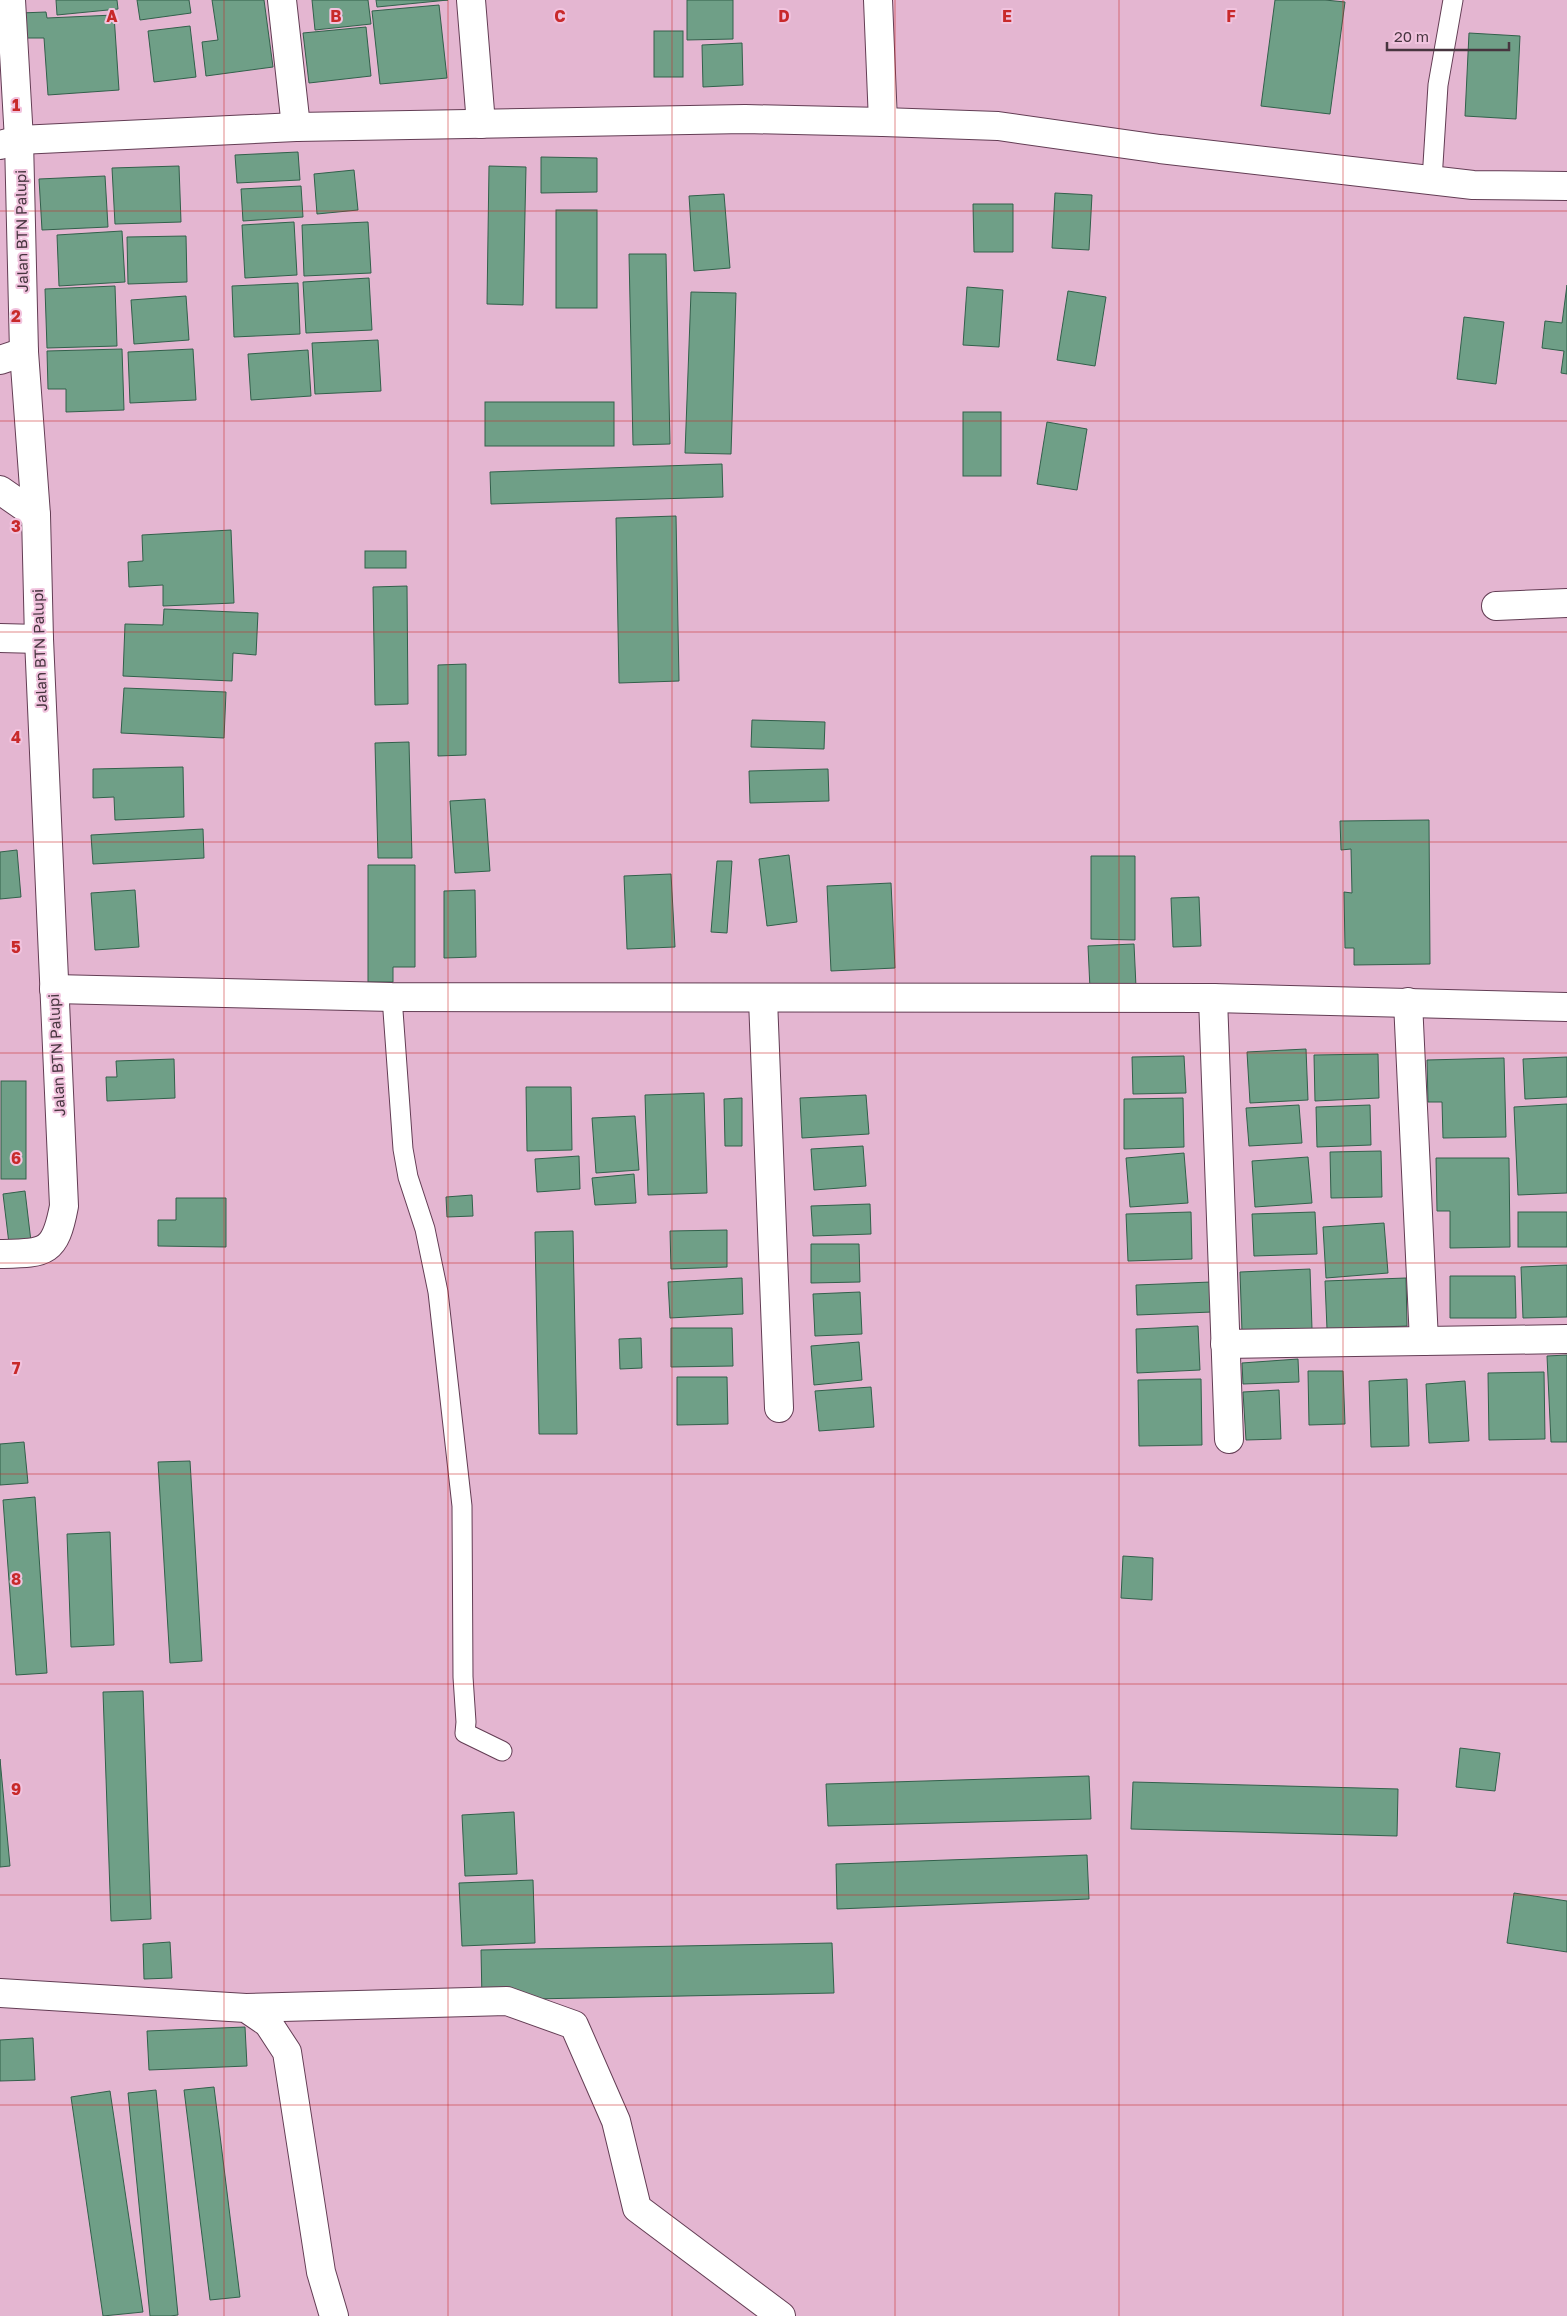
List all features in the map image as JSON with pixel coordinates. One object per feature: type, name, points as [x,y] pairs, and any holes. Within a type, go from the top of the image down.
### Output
[{"type":"street","name":"Jalan BTN Palupi","points":[[0,1254],[34,1254],[51,1245],[59,1231],[64,1206],[39,639],[36,515],[12,350],[10,0]]},
{"type":"street","points":[[282,0],[296,127]]},
{"type":"street","points":[[471,0],[481,124]]},
{"type":"street","points":[[878,0],[883,122]]},
{"type":"street","points":[[10,143],[296,127],[745,119],[883,122],[998,126],[1160,149],[1474,185],[1567,186]]},
{"type":"street","points":[[0,490],[36,515]]},
{"type":"street","points":[[1496,606],[1567,603]]},
{"type":"street","points":[[0,638],[39,639]]},
{"type":"street","points":[[54,989],[392,997],[763,999],[1213,998],[1567,1007]]},
{"type":"street","points":[[1213,998],[1229,1439]]},
{"type":"street","points":[[763,999],[779,1408]]},
{"type":"street","points":[[1408,1002],[1424,1342]]},
{"type":"street","points":[[1225,1344],[1567,1340]]},
{"type":"street","points":[[0,1993],[246,2008],[507,2001],[574,2025],[616,2121],[637,2208],[781,2316]]},
{"type":"street","points":[[246,2008],[268,2022],[287,2052],[322,2272],[334,2316]]},
{"type":"lane","points":[[1432,180],[1438,85],[1454,0]]},
{"type":"lane","points":[[392,997],[403,1149],[408,1176],[425,1229],[438,1292],[462,1506],[465,1733],[502,1751]]},
{"type":"building","points":[[56,0],[117,0],[118,9],[57,15]]},
{"type":"building","points":[[137,0],[189,0],[191,13],[140,20]]},
{"type":"building","points":[[212,0],[264,0],[273,67],[206,76],[202,42],[218,40]]},
{"type":"building","points":[[312,0],[368,0],[371,24],[315,30]]},
{"type":"building","points":[[376,0],[448,0],[377,7]]},
{"type":"building","points":[[687,0],[733,0],[733,39],[687,40]]},
{"type":"building","points":[[1275,0],[1345,2],[1330,114],[1261,106]]},
{"type":"building","points":[[439,5],[447,78],[380,84],[372,11]]},
{"type":"building","points":[[46,12],[47,18],[114,15],[119,90],[48,95],[44,38],[21,38],[20,13]]},
{"type":"building","points":[[190,26],[196,77],[154,82],[148,31]]},
{"type":"building","points":[[366,27],[371,76],[309,83],[303,33]]},
{"type":"building","points":[[654,31],[683,31],[683,77],[654,77]]},
{"type":"building","points":[[1469,33],[1520,36],[1516,119],[1465,116]]},
{"type":"building","points":[[742,43],[743,85],[703,87],[702,45]]},
{"type":"building","points":[[298,152],[300,180],[237,183],[235,155]]},
{"type":"building","points":[[541,157],[597,158],[597,192],[541,193]]},
{"type":"building","points":[[179,166],[181,222],[115,224],[112,168]]},
{"type":"building","points":[[489,166],[526,167],[523,305],[487,304]]},
{"type":"building","points":[[354,170],[358,210],[317,214],[314,174]]},
{"type":"building","points":[[105,176],[108,227],[42,230],[39,179]]},
{"type":"building","points":[[301,186],[303,217],[243,221],[241,189]]},
{"type":"building","points":[[1055,193],[1092,195],[1089,250],[1052,248]]},
{"type":"building","points":[[724,194],[730,268],[694,271],[689,196]]},
{"type":"building","points":[[973,204],[1013,204],[1013,252],[974,252]]},
{"type":"building","points":[[556,210],[597,210],[597,308],[556,308]]},
{"type":"building","points":[[294,222],[297,275],[245,278],[242,225]]},
{"type":"building","points":[[368,222],[371,273],[304,276],[302,225]]},
{"type":"building","points":[[122,231],[125,282],[59,286],[57,235]]},
{"type":"building","points":[[186,236],[187,282],[128,284],[127,237]]},
{"type":"building","points":[[629,254],[666,254],[670,444],[633,445]]},
{"type":"building","points":[[369,278],[372,330],[306,333],[303,282]]},
{"type":"building","points":[[298,283],[300,334],[234,337],[232,286]]},
{"type":"building","points":[[1567,285],[1567,374],[1561,373],[1564,351],[1542,348],[1545,321],[1562,323]]},
{"type":"building","points":[[115,286],[117,346],[47,348],[45,289]]},
{"type":"building","points":[[967,287],[1003,290],[999,347],[963,345]]},
{"type":"building","points":[[1068,291],[1106,297],[1095,366],[1057,360]]},
{"type":"building","points":[[691,292],[736,293],[731,454],[685,453]]},
{"type":"building","points":[[186,296],[189,340],[134,344],[131,300]]},
{"type":"building","points":[[1464,317],[1504,322],[1496,384],[1457,379]]},
{"type":"building","points":[[378,340],[381,391],[315,394],[312,343]]},
{"type":"building","points":[[122,349],[124,410],[66,412],[66,389],[48,389],[47,351]]},
{"type":"building","points":[[193,349],[196,400],[130,403],[128,352]]},
{"type":"building","points":[[308,350],[311,396],[251,400],[248,354]]},
{"type":"building","points":[[485,402],[614,402],[614,446],[485,446]]},
{"type":"building","points":[[963,412],[1001,412],[1001,476],[963,476]]},
{"type":"building","points":[[1047,422],[1087,429],[1077,490],[1037,484]]},
{"type":"building","points":[[722,464],[723,497],[491,504],[490,472]]},
{"type":"building","points":[[676,516],[679,681],[619,683],[616,518]]},
{"type":"building","points":[[231,530],[234,603],[163,606],[163,585],[129,587],[128,562],[143,561],[142,535]]},
{"type":"building","points":[[365,551],[406,551],[406,568],[365,568]]},
{"type":"building","points":[[407,586],[408,704],[375,705],[373,587]]},
{"type":"building","points":[[164,609],[258,613],[256,655],[233,653],[232,681],[123,676],[125,624],[163,625]]},
{"type":"building","points":[[466,664],[466,755],[438,756],[438,665]]},
{"type":"building","points":[[124,688],[226,692],[224,738],[121,733]]},
{"type":"building","points":[[752,720],[825,722],[824,749],[751,747]]},
{"type":"building","points":[[409,742],[412,858],[378,858],[375,743]]},
{"type":"building","points":[[183,767],[184,817],[115,820],[114,797],[93,798],[93,769]]},
{"type":"building","points":[[828,769],[829,801],[750,803],[749,771]]},
{"type":"building","points":[[485,799],[490,871],[455,873],[450,801]]},
{"type":"building","points":[[1429,820],[1430,964],[1354,965],[1354,948],[1345,948],[1344,892],[1352,893],[1351,849],[1341,850],[1340,821]]},
{"type":"building","points":[[203,829],[204,858],[93,864],[91,835]]},
{"type":"building","points":[[17,850],[21,897],[0,899],[0,852]]},
{"type":"building","points":[[789,855],[797,922],[767,926],[759,859]]},
{"type":"building","points":[[1091,856],[1135,856],[1135,940],[1091,939]]},
{"type":"building","points":[[717,861],[732,861],[727,933],[711,932]]},
{"type":"building","points":[[368,865],[415,865],[415,967],[393,967],[393,982],[368,982]]},
{"type":"building","points":[[671,874],[675,947],[627,949],[624,876]]},
{"type":"building","points":[[891,883],[895,968],[831,971],[827,886]]},
{"type":"building","points":[[135,890],[139,947],[95,950],[91,893]]},
{"type":"building","points":[[475,890],[476,957],[444,958],[444,891]]},
{"type":"building","points":[[1199,897],[1201,946],[1173,947],[1171,898]]},
{"type":"building","points":[[1134,944],[1136,987],[1090,989],[1088,946]]},
{"type":"building","points":[[1306,1049],[1308,1100],[1250,1103],[1247,1052]]},
{"type":"building","points":[[1378,1054],[1379,1098],[1315,1101],[1314,1055]]},
{"type":"building","points":[[1184,1056],[1186,1093],[1133,1094],[1132,1057]]},
{"type":"building","points":[[1567,1057],[1567,1097],[1525,1099],[1523,1059]]},
{"type":"building","points":[[1504,1058],[1506,1137],[1443,1138],[1442,1102],[1428,1102],[1427,1060]]},
{"type":"building","points":[[174,1059],[175,1098],[107,1101],[106,1077],[117,1077],[116,1061]]},
{"type":"building","points":[[1,1081],[26,1081],[26,1179],[1,1179]]},
{"type":"building","points":[[526,1087],[571,1087],[572,1150],[527,1151]]},
{"type":"building","points":[[704,1093],[707,1193],[648,1195],[645,1095]]},
{"type":"building","points":[[866,1095],[869,1134],[802,1138],[800,1098]]},
{"type":"building","points":[[742,1098],[742,1146],[725,1146],[724,1099]]},
{"type":"building","points":[[1183,1098],[1184,1147],[1124,1149],[1124,1099]]},
{"type":"building","points":[[1567,1104],[1567,1193],[1518,1195],[1514,1107]]},
{"type":"building","points":[[1299,1105],[1302,1143],[1249,1146],[1246,1108]]},
{"type":"building","points":[[1370,1105],[1371,1145],[1317,1147],[1316,1107]]},
{"type":"building","points":[[635,1116],[639,1170],[596,1173],[592,1118]]},
{"type":"building","points":[[863,1146],[866,1186],[814,1190],[811,1149]]},
{"type":"building","points":[[1381,1151],[1382,1197],[1331,1198],[1330,1152]]},
{"type":"building","points":[[1184,1153],[1188,1203],[1130,1207],[1126,1158]]},
{"type":"building","points":[[579,1156],[580,1189],[537,1192],[535,1159]]},
{"type":"building","points":[[1308,1157],[1312,1203],[1255,1207],[1252,1161]]},
{"type":"building","points":[[1436,1158],[1509,1158],[1510,1247],[1450,1248],[1450,1211],[1437,1211]]},
{"type":"building","points":[[634,1174],[636,1203],[595,1205],[592,1178]]},
{"type":"building","points":[[25,1191],[32,1250],[10,1252],[3,1194]]},
{"type":"building","points":[[472,1195],[473,1216],[447,1217],[446,1197]]},
{"type":"building","points":[[176,1198],[226,1198],[226,1247],[158,1246],[158,1220],[176,1220]]},
{"type":"building","points":[[870,1204],[871,1234],[813,1236],[811,1206]]},
{"type":"building","points":[[1191,1212],[1192,1259],[1128,1261],[1126,1214]]},
{"type":"building","points":[[1315,1212],[1317,1254],[1254,1256],[1252,1214]]},
{"type":"building","points":[[1518,1212],[1567,1212],[1567,1247],[1518,1247]]},
{"type":"building","points":[[1384,1223],[1388,1273],[1326,1278],[1323,1227]]},
{"type":"building","points":[[727,1230],[727,1267],[671,1269],[670,1231]]},
{"type":"building","points":[[573,1231],[577,1434],[539,1434],[535,1232]]},
{"type":"building","points":[[811,1244],[859,1244],[860,1282],[811,1283]]},
{"type":"building","points":[[1567,1265],[1567,1317],[1523,1318],[1521,1267]]},
{"type":"building","points":[[1310,1269],[1312,1329],[1242,1332],[1240,1272]]},
{"type":"building","points":[[1450,1276],[1515,1276],[1516,1318],[1450,1318]]},
{"type":"building","points":[[742,1278],[743,1314],[670,1318],[668,1282]]},
{"type":"building","points":[[1406,1278],[1407,1326],[1327,1329],[1325,1281]]},
{"type":"building","points":[[1211,1282],[1212,1312],[1137,1315],[1136,1285]]},
{"type":"building","points":[[860,1292],[862,1334],[815,1336],[813,1294]]},
{"type":"building","points":[[1198,1326],[1200,1370],[1137,1373],[1136,1329]]},
{"type":"building","points":[[671,1328],[732,1328],[733,1366],[671,1367]]},
{"type":"building","points":[[641,1338],[642,1368],[620,1369],[619,1339]]},
{"type":"building","points":[[859,1342],[862,1380],[814,1385],[811,1346]]},
{"type":"building","points":[[1567,1355],[1567,1442],[1551,1442],[1547,1356]]},
{"type":"building","points":[[1298,1359],[1299,1382],[1243,1384],[1242,1363]]},
{"type":"building","points":[[1308,1371],[1343,1371],[1345,1424],[1309,1425]]},
{"type":"building","points":[[1544,1372],[1545,1439],[1489,1440],[1488,1373]]},
{"type":"building","points":[[677,1377],[727,1377],[728,1424],[677,1425]]},
{"type":"building","points":[[1201,1379],[1202,1445],[1139,1446],[1138,1380]]},
{"type":"building","points":[[1407,1379],[1409,1446],[1371,1447],[1369,1381]]},
{"type":"building","points":[[1465,1381],[1469,1441],[1429,1443],[1426,1384]]},
{"type":"building","points":[[871,1387],[874,1427],[819,1431],[815,1391]]},
{"type":"building","points":[[1279,1390],[1281,1439],[1246,1440],[1243,1392]]},
{"type":"building","points":[[24,1442],[28,1483],[0,1485],[0,1444]]},
{"type":"building","points":[[190,1461],[202,1661],[170,1663],[158,1462]]},
{"type":"building","points":[[35,1497],[47,1673],[16,1675],[3,1500]]},
{"type":"building","points":[[110,1532],[114,1645],[71,1647],[67,1534]]},
{"type":"building","points":[[1123,1556],[1153,1558],[1152,1600],[1121,1598]]},
{"type":"building","points":[[143,1691],[151,1919],[111,1921],[103,1692]]},
{"type":"building","points":[[1460,1748],[1500,1753],[1495,1791],[1456,1787]]},
{"type":"building","points":[[0,1759],[10,1866],[0,1867]]},
{"type":"building","points":[[1089,1776],[1091,1819],[828,1826],[826,1784]]},
{"type":"building","points":[[1133,1782],[1398,1789],[1397,1836],[1131,1829]]},
{"type":"building","points":[[514,1812],[517,1874],[465,1876],[462,1815]]},
{"type":"building","points":[[1087,1855],[1089,1899],[837,1909],[836,1864]]},
{"type":"building","points":[[533,1880],[535,1943],[462,1946],[459,1883]]},
{"type":"building","points":[[1514,1893],[1567,1901],[1567,1952],[1507,1943]]},
{"type":"building","points":[[170,1942],[172,1978],[144,1979],[143,1944]]},
{"type":"building","points":[[832,1943],[834,1993],[482,2000],[481,1950]]},
{"type":"building","points":[[245,2027],[247,2066],[149,2070],[147,2031]]},
{"type":"building","points":[[33,2038],[35,2080],[0,2081],[0,2040]]},
{"type":"building","points":[[214,2087],[240,2297],[210,2300],[184,2090]]},
{"type":"building","points":[[156,2090],[178,2315],[170,2316],[150,2316],[128,2093]]},
{"type":"building","points":[[110,2091],[143,2312],[103,2316],[71,2097]]}]
